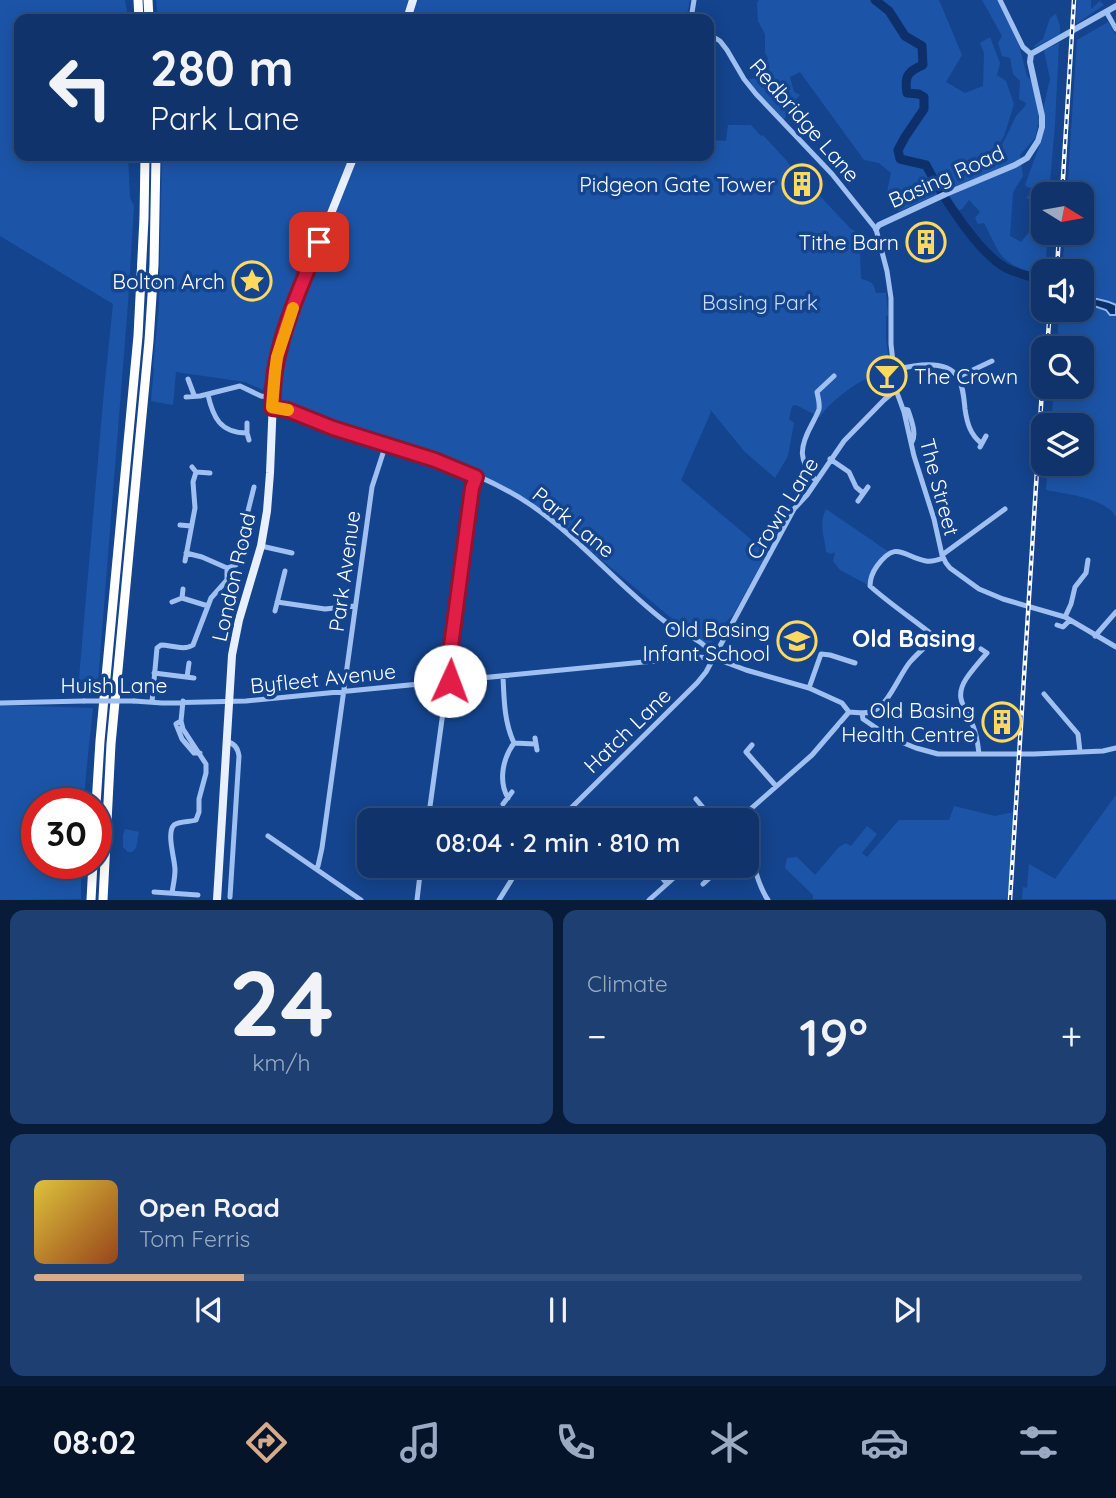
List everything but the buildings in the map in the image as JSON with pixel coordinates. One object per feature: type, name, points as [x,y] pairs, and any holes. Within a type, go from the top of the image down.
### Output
[{"type":"highway","points":[[97,788],[141,300],[145,161]]},
{"type":"highway","points":[[103,900],[111,744],[149,341],[156,161]]},
{"type":"highway","points":[[91,900],[92,879]]},
{"type":"main road","name":"London Road","points":[[217,900],[233,646],[261,546],[270,482],[276,365],[286,328],[352,161]]},
{"type":"street","name":"Basing Road","points":[[876,229],[879,225],[939,197],[1018,164],[1034,150],[1040,136],[1042,116],[1031,71],[1031,54],[1023,47],[1000,0]]},
{"type":"street","points":[[1031,54],[1116,6]]},
{"type":"street","points":[[1107,13],[1116,29]]},
{"type":"street","name":"Redbridge Lane","points":[[714,39],[727,50],[756,94],[832,174],[876,229]]},
{"type":"street","name":"The Street","points":[[876,229],[891,298],[891,344],[896,390],[943,557],[950,568],[979,589],[1068,618],[1116,648]]},
{"type":"street","points":[[958,377],[992,361]]},
{"type":"street","points":[[893,370],[929,365],[946,368],[958,377],[968,424],[980,445],[986,436]]},
{"type":"street","points":[[816,481],[804,466],[802,454],[808,430],[820,408],[817,392],[834,376]]},
{"type":"street","points":[[188,379],[194,395]]},
{"type":"street","name":"Park Lane","points":[[186,397],[208,395],[240,386],[288,410],[333,428],[435,460],[516,495],[575,541],[665,622],[701,643],[713,658]]},
{"type":"street","name":"Crown Lane","points":[[713,658],[794,509],[855,428],[896,390]]},
{"type":"street","points":[[208,395],[216,419],[233,431],[247,433]]},
{"type":"street","points":[[247,423],[249,440]]},
{"type":"street","name":"Park Avenue","points":[[316,869],[372,486],[386,444]]},
{"type":"street","points":[[830,459],[849,472],[856,487],[863,493]]},
{"type":"street","points":[[210,473],[194,470],[195,508],[185,557],[202,557],[226,568],[236,565],[254,487]]},
{"type":"street","points":[[450,681],[449,661],[472,488],[476,477]]},
{"type":"street","points":[[858,501],[869,488]]},
{"type":"street","points":[[241,498],[251,500]]},
{"type":"street","points":[[849,712],[871,712],[882,705],[909,663],[934,639],[934,636],[909,615],[870,586],[873,570],[890,552],[902,551],[926,561],[943,557],[1005,509]]},
{"type":"street","points":[[180,525],[191,526]]},
{"type":"street","points":[[261,546],[292,553]]},
{"type":"street","points":[[1057,625],[1063,627],[1068,618],[1075,587],[1086,573],[1088,559]]},
{"type":"street","points":[[152,702],[157,648],[164,645],[190,647],[215,593],[226,583],[226,568]]},
{"type":"street","points":[[275,611],[286,581],[285,571]]},
{"type":"street","points":[[1086,573],[1095,577]]},
{"type":"street","points":[[181,598],[183,589]]},
{"type":"street","points":[[172,602],[181,598],[208,606]]},
{"type":"street","points":[[277,602],[324,609],[355,606]]},
{"type":"street","points":[[1095,636],[1116,612]]},
{"type":"street","points":[[979,754],[973,726],[962,706],[961,694],[966,680],[987,653],[981,649]]},
{"type":"street","points":[[809,688],[821,654],[853,662],[846,669]]},
{"type":"street","points":[[713,658],[809,688],[842,702],[849,712]]},
{"type":"street","name":"Byfleet Avenue","points":[[229,702],[658,660],[713,658]]},
{"type":"street","name":"Hatch Lane","points":[[571,808],[688,693],[706,672],[713,658]]},
{"type":"street","points":[[187,677],[190,663]]},
{"type":"street","points":[[154,673],[194,678]]},
{"type":"street","points":[[503,676],[506,718],[513,743],[505,759],[503,786],[508,798]]},
{"type":"street","points":[[430,808],[443,712],[441,682]]},
{"type":"street","points":[[1044,694],[1078,734],[1080,752]]},
{"type":"street","points":[[173,893],[175,867],[171,832],[177,823],[196,821],[206,773],[206,764],[187,737],[181,721],[183,701]]},
{"type":"street","name":"Huish Lane","points":[[0,703],[229,702]]},
{"type":"street","points":[[751,808],[812,755],[849,712]]},
{"type":"street","points":[[862,713],[863,719],[891,738],[938,754],[1080,752],[1116,748]]},
{"type":"street","name":"London Road","points":[[227,742],[234,745],[239,756],[230,897]]},
{"type":"street","points":[[513,743],[536,744]]},
{"type":"street","points":[[752,745],[747,752],[776,786]]},
{"type":"street","points":[[502,804],[512,792]]},
{"type":"street","points":[[696,799],[703,808]]},
{"type":"street","points":[[268,837],[361,900]]},
{"type":"street","points":[[417,900],[420,878]]},
{"type":"street","points":[[499,900],[513,878]]},
{"type":"street","points":[[662,878],[667,884]]},
{"type":"street","points":[[654,898],[674,878]]},
{"type":"street","points":[[703,884],[710,878]]},
{"type":"street","points":[[757,878],[768,900]]},
{"type":"street","points":[[154,892],[163,896],[173,893],[195,897]]},
{"type":"green space","points":[[0,0],[125,0],[127,14],[14,14],[14,161],[128,161],[130,198],[134,206],[97,694],[78,690],[113,304],[0,236]]},
{"type":"green space","points":[[156,0],[690,0],[687,14],[157,14]]},
{"type":"green space","points":[[759,0],[939,0],[962,55],[946,82],[965,93],[983,86],[984,53],[980,43],[990,37],[1000,63],[997,75],[1006,81],[1014,104],[1004,136],[987,164],[992,163],[1016,116],[1026,103],[1019,99],[1020,81],[1013,74],[1010,58],[1002,56],[998,43],[1002,36],[982,0],[997,0],[1019,45],[1027,76],[1032,82],[1039,121],[1035,138],[1020,155],[1023,176],[1013,192],[1010,236],[1021,242],[1030,231],[1031,222],[1031,245],[1047,245],[1046,259],[1031,259],[1031,273],[1003,257],[984,223],[978,224],[975,218],[980,212],[969,200],[957,211],[946,197],[954,187],[899,211],[887,192],[891,173],[879,163],[864,160],[800,72],[790,77],[794,92],[800,95],[791,104],[783,123],[756,94],[749,79],[762,77],[768,58],[765,53],[765,34],[758,21]]},
{"type":"green space","points":[[1077,0],[1091,0],[1091,9],[1100,1],[1104,5],[1076,24]]},
{"type":"green space","points":[[1056,14],[1060,34],[1035,47],[1043,39],[1050,18]]},
{"type":"green space","points":[[1108,22],[1116,35],[1116,517],[1104,505],[1095,501],[1046,490],[1047,476],[1094,476],[1094,413],[1052,413],[1053,399],[1094,399],[1094,336],[1058,336],[1058,322],[1094,322],[1094,259],[1063,259],[1064,245],[1094,245],[1094,182],[1068,182],[1077,40]]},
{"type":"green space","points":[[1059,43],[1050,182],[1031,182],[1031,188],[1027,187],[1025,185],[1040,144],[1050,79],[1044,50]]},
{"type":"green space","name":"Basing Park","points":[[728,125],[751,125],[786,160],[800,179],[855,231],[860,252],[861,279],[872,283],[876,293],[886,293],[886,340],[890,368],[851,388],[820,417],[796,405],[792,406],[789,419],[794,423],[788,456],[775,478],[744,451],[709,408],[711,412],[681,480],[767,553],[733,615],[721,627],[710,645],[669,616],[556,522],[493,481],[397,442],[319,417],[316,419],[282,404],[280,392],[283,365],[301,297],[294,295],[278,333],[268,385],[264,385],[263,390],[245,382],[176,372],[173,405],[151,401],[159,305],[162,161],[714,161],[714,140],[726,141]]},
{"type":"green space","points":[[826,509],[889,552],[881,560],[870,586],[840,570],[833,561],[835,552],[826,552],[822,525]]},
{"type":"green space","points":[[0,705],[93,708],[85,788],[21,788],[21,879],[81,879],[81,899],[0,900]]},
{"type":"green space","points":[[1116,795],[1116,899],[1022,899],[1023,887],[1027,888],[1029,864],[1055,879]]},
{"type":"green space","points":[[954,806],[995,816],[1014,812],[1008,899],[813,899],[813,895],[785,868],[787,858],[797,857],[815,875],[839,847],[846,843],[851,846],[867,826],[877,834],[862,853],[867,857],[899,820],[949,820]]},
{"type":"green space","points":[[125,829],[139,832],[136,848],[132,852],[123,847]]},
{"type":"shaded area","points":[[1094,298],[1116,305],[1116,315],[1110,315],[1106,310],[1094,306]]},
{"type":"waterway","points":[[875,0],[889,11],[905,36],[922,46],[923,65],[908,75],[906,87],[907,93],[924,97],[924,109],[898,150],[900,159],[926,165],[961,222],[984,250],[1006,268],[1031,277]]},
{"type":"railway","points":[[1063,182],[1074,0]]},
{"type":"railway","points":[[1058,245],[1058,259]]},
{"type":"railway","points":[[1048,336],[1049,322]]},
{"type":"railway","points":[[1010,900],[1041,399]]},
{"type":"slow traffic","points":[[288,410],[272,407],[277,357],[293,308]]},
{"type":"place","name":"Pidgeon Gate Tower","points":[[802,184]]},
{"type":"place","name":"Tithe Barn","points":[[926,242]]},
{"type":"place","name":"Bolton Arch","points":[[252,281]]},
{"type":"place","name":"The Crown","points":[[887,376]]},
{"type":"place","name":"Old Basing Infant School","points":[[797,641]]},
{"type":"place","name":"Old Basing Health Centre","points":[[1002,722]]},
{"type":"district","name":"Old Basing","points":[[914,638]]},
{"type":"route","points":[[319,242],[280,348],[272,408],[288,410],[333,428],[435,460],[476,477],[472,488],[449,661],[450,681]]}]
